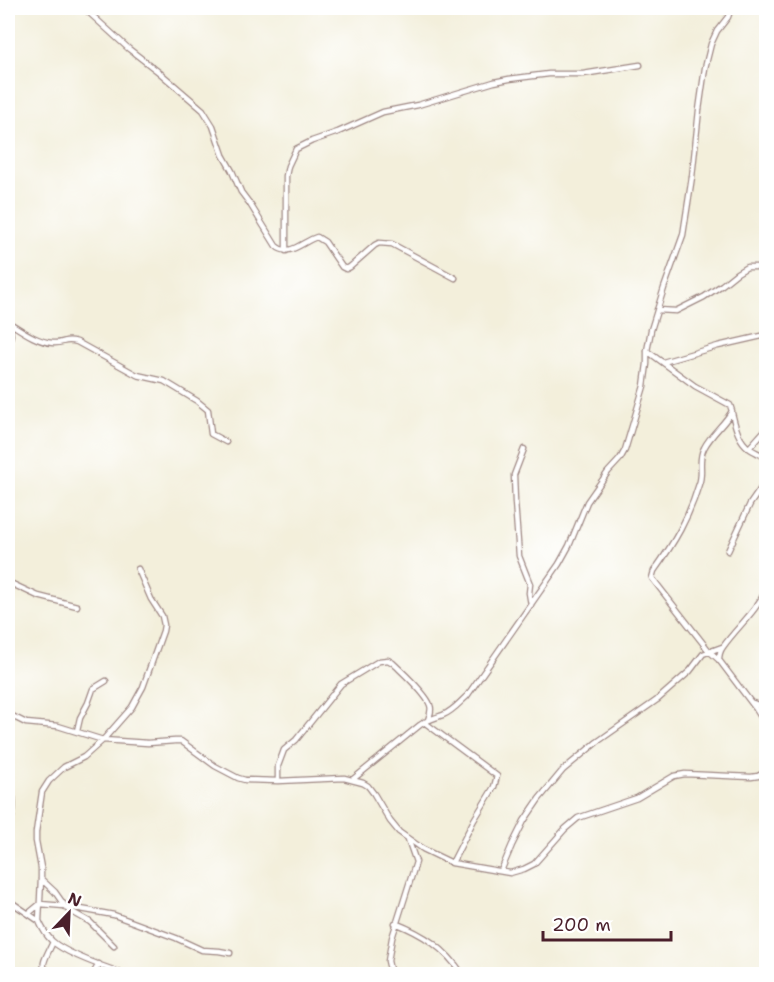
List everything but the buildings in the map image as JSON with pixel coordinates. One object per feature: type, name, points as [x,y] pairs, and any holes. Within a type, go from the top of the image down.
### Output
[{"type":"street","points":[[84,8],[202,110],[213,126],[240,192],[280,249],[286,251],[317,237],[325,242],[342,267],[346,269],[375,245],[386,243],[392,244],[455,278]]},
{"type":"street","points":[[352,780],[426,721],[449,711],[467,696],[559,564],[587,502],[625,450],[644,386],[647,351],[657,310],[683,235],[708,56],[717,31],[731,8]]},
{"type":"street","points":[[286,251],[286,176],[295,150],[303,145],[383,112],[437,100],[494,82],[549,74],[583,74],[640,65]]},
{"type":"street","points":[[657,310],[676,310],[704,297],[747,267],[766,267]]},
{"type":"street","points":[[8,322],[12,334],[8,343]]},
{"type":"street","points":[[8,322],[31,336],[51,343],[69,340],[77,342],[137,375],[164,381],[204,406],[210,414],[211,434],[226,442]]},
{"type":"street","points":[[663,362],[766,335]]},
{"type":"street","points":[[647,351],[695,386],[730,405],[739,435],[749,448],[766,458]]},
{"type":"street","points":[[732,413],[704,448],[701,457],[700,481],[690,512],[679,535],[651,578],[709,651],[719,660],[766,725]]},
{"type":"street","points":[[749,448],[766,429]]},
{"type":"street","points":[[524,448],[514,475],[515,502],[519,556],[530,584],[531,604]]},
{"type":"street","points":[[728,551],[750,504],[766,481]]},
{"type":"street","points":[[39,921],[41,868],[36,842],[42,792],[49,781],[64,767],[84,757],[103,740],[132,707],[143,687],[163,631],[162,616],[138,569]]},
{"type":"street","points":[[8,582],[38,596],[77,606]]},
{"type":"street","points":[[719,660],[722,647],[762,601],[766,590]]},
{"type":"street","points":[[501,872],[527,816],[563,770],[597,742],[657,700],[690,671],[698,659],[709,651],[722,647]]},
{"type":"street","points":[[278,781],[278,766],[284,750],[296,740],[341,684],[379,661],[388,660],[393,663],[429,702],[431,707],[426,721]]},
{"type":"street","points":[[77,731],[80,718],[93,689],[106,681]]},
{"type":"street","points":[[750,702],[766,708]]},
{"type":"street","points":[[8,714],[27,723],[58,726],[103,740],[148,743],[183,742],[215,766],[238,778],[278,781],[344,778],[363,783],[371,789],[399,832],[423,849],[452,863],[510,873],[524,870],[534,864],[579,818],[637,798],[674,776],[686,774],[751,777],[766,772]]},
{"type":"street","points":[[426,721],[497,777],[494,787],[452,863]]},
{"type":"street","points":[[8,783],[13,803],[8,826]]},
{"type":"street","points":[[391,975],[388,961],[395,923],[416,862],[408,839]]},
{"type":"street","points":[[41,879],[55,892],[64,906],[90,922],[114,946]]},
{"type":"street","points":[[8,900],[39,921],[53,942],[125,975]]},
{"type":"street","points":[[29,913],[40,904],[114,915],[202,950],[230,953]]},
{"type":"street","points":[[395,923],[413,930],[430,941],[453,961],[462,975]]},
{"type":"street","points":[[53,942],[43,967],[49,972],[67,975]]},
{"type":"street","points":[[93,975],[99,964]]}]
